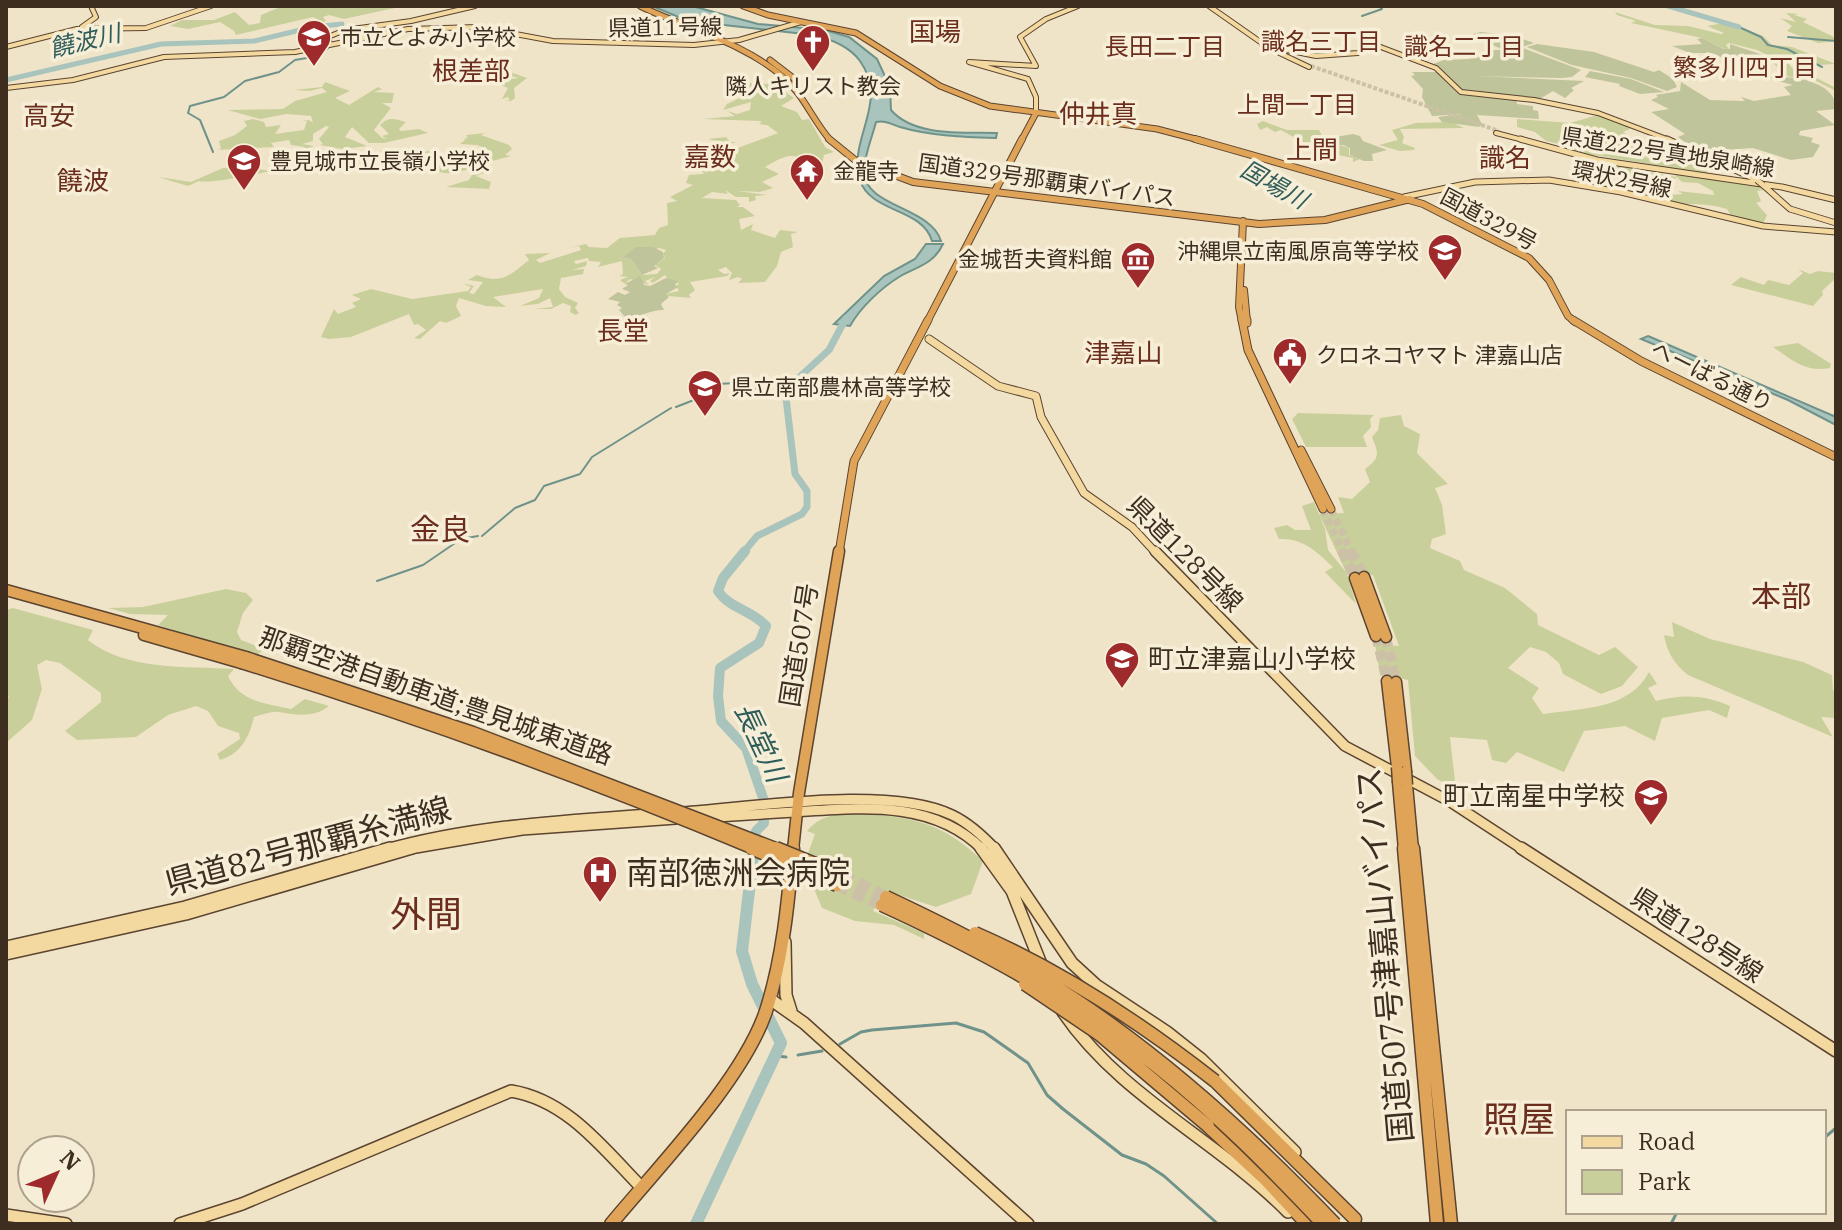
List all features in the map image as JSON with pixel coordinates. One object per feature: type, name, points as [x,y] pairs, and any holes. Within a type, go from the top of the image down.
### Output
[{"type":"highway","name":"国道329号那覇東バイパス","points":[[643,6],[761,55],[800,83],[830,134],[855,158]]},
{"type":"highway","name":"国道329号","points":[[743,6],[791,19],[823,22],[862,36],[948,90],[990,106],[1157,129],[1407,198],[1513,248],[1537,264],[1575,322]]},
{"type":"highway","points":[[786,25],[792,22],[791,19]]},
{"type":"highway","name":"国道329号那覇東バイパス","points":[[728,42],[753,56],[799,91],[829,140],[868,164],[914,178],[994,192],[1243,221],[1310,222],[1407,198]]},
{"type":"highway","points":[[753,56],[761,55]]},
{"type":"highway","name":"国道507号","points":[[611,1224],[727,1082],[760,1025],[770,999],[784,937],[797,808],[854,461],[1036,113]]},
{"type":"highway","name":"国道329号那覇東バイパス","points":[[1261,221],[1280,218],[1291,221],[1407,198]]},
{"type":"highway","points":[[1243,221],[1246,227],[1245,310],[1254,350],[1327,509]]},
{"type":"highway","name":"へーばる通り","points":[[1575,322],[1641,361],[1836,457]]},
{"type":"highway","points":[[1360,578],[1381,637]]},
{"type":"highway","name":"那覇空港自動車道;豊見城東道路","points":[[8,595],[35,598],[243,660],[354,697],[543,763],[840,880]]},
{"type":"highway","name":"那覇空港自動車道;豊見城東道路","points":[[8,595],[243,660]]},
{"type":"highway","name":"国道507号津嘉山バイパス","points":[[1392,682],[1402,769],[1437,1224]]},
{"type":"highway","name":"国道507号津嘉山バイパス","points":[[1403,784],[1451,1224]]},
{"type":"highway","points":[[884,901],[1024,965],[1129,1033],[1231,1118],[1335,1224]]},
{"type":"highway","points":[[922,917],[997,942],[1067,979],[1168,1044],[1215,1081],[1357,1221]]},
{"type":"highway","points":[[922,917],[1081,1021],[1208,1126],[1265,1179],[1307,1224]]},
{"type":"highway","points":[[922,917],[1018,973],[1131,1047],[1227,1127],[1323,1224]]},
{"type":"main road","points":[[77,29],[95,18],[96,13],[91,6]]},
{"type":"main road","points":[[6,47],[77,29],[146,28],[211,6]]},
{"type":"main road","points":[[334,28],[411,21],[475,6]]},
{"type":"main road","points":[[961,59],[1036,66],[1020,37],[1049,17],[1078,6]]},
{"type":"main road","name":"県道222号真地泉崎線","points":[[1211,6],[1277,56],[1310,66]]},
{"type":"main road","name":"県道11号線","points":[[6,88],[77,80],[168,56],[286,53],[404,31],[474,29],[555,43],[685,46],[728,42],[806,22]]},
{"type":"main road","points":[[330,45],[328,37],[347,29]]},
{"type":"main road","name":"県道222号真地泉崎線","points":[[1264,45],[1316,56],[1358,53],[1367,46],[1378,46],[1436,68],[1454,88],[1463,92],[1534,100],[1598,113],[1640,127],[1680,148],[1756,179],[1790,209],[1836,223]]},
{"type":"main road","points":[[972,61],[969,62],[1028,79],[1036,96],[1036,113]]},
{"type":"main road","name":"県道222号真地泉崎線","points":[[1497,132],[1609,161],[1800,190],[1836,199]]},
{"type":"main road","points":[[1756,179],[1836,199]]},
{"type":"main road","name":"環状2号線","points":[[1407,198],[1489,182],[1552,181],[1761,228],[1835,233]]},
{"type":"main road","points":[[1764,186],[1836,199]]},
{"type":"main road","name":"県道128号線","points":[[929,339],[998,386],[1036,396],[1041,417],[1084,493],[1130,524],[1345,746],[1449,801],[1836,1051]]},
{"type":"main road","name":"県道82号那覇糸満線","points":[[6,947],[185,907],[431,836],[498,826],[773,810],[863,798],[898,799],[942,811],[977,831],[1007,865],[1049,934],[1075,967],[1101,989],[1173,1037],[1225,1079],[1357,1221]]},
{"type":"main road","name":"県道82号那覇糸満線","points":[[797,808],[878,807],[909,810],[946,822],[979,845],[1005,878],[1025,920],[1047,982],[1070,1024],[1084,1042],[1115,1073],[1237,1164],[1299,1224]]},
{"type":"main road","name":"県道82号那覇糸満線","points":[[6,954],[186,914],[366,859],[462,837],[752,811]]},
{"type":"main road","points":[[784,937],[786,1000],[791,1013]]},
{"type":"main road","points":[[770,999],[791,1013],[1028,1224]]},
{"type":"main road","points":[[180,1224],[242,1204],[495,1095],[511,1091],[535,1094],[555,1104],[641,1187]]},
{"type":"main road","points":[[6,1215],[66,1224]]},
{"type":"green space","points":[[404,6],[344,19],[329,15],[323,17],[326,21],[323,22],[313,17],[236,35],[220,22],[188,29],[170,26],[182,20],[214,20],[235,12],[249,25],[260,23],[261,15],[278,8]]},
{"type":"green space","points":[[1615,12],[1655,25],[1688,26],[1721,34],[1724,33],[1707,26],[1724,23],[1745,29],[1763,36],[1772,45],[1792,47],[1836,64],[1819,65],[1810,59],[1816,64],[1801,66],[1792,60],[1786,61],[1796,72],[1799,68],[1812,69],[1807,73],[1836,88],[1836,91],[1798,72],[1809,82],[1787,76],[1773,63],[1775,59],[1757,50],[1729,43],[1726,45],[1729,49],[1725,49],[1702,38],[1631,23],[1636,21]]},
{"type":"green space","points":[[1786,13],[1799,14],[1794,15],[1807,19],[1803,22],[1836,38],[1836,41],[1818,43],[1787,31],[1792,26],[1780,18],[1796,22]]},
{"type":"green space","points":[[1473,34],[1514,36],[1534,43],[1513,50],[1523,48],[1581,70],[1572,77],[1561,78],[1474,76],[1584,81],[1571,88],[1574,90],[1565,98],[1553,91],[1538,100],[1516,99],[1517,104],[1533,106],[1533,110],[1538,111],[1539,119],[1477,115],[1482,124],[1479,127],[1442,122],[1438,117],[1463,114],[1432,116],[1422,97],[1423,89],[1411,76],[1415,75],[1412,72],[1438,72],[1458,92],[1445,73],[1430,65],[1489,54],[1484,50],[1504,50],[1474,37]]},
{"type":"green space","points":[[1702,38],[1724,49],[1730,49],[1730,44],[1775,59],[1746,60],[1744,63],[1749,64],[1743,67],[1712,53],[1690,53],[1672,46],[1702,44],[1697,39]]},
{"type":"green space","points":[[1537,44],[1594,52],[1654,72],[1659,70],[1673,79],[1677,87],[1667,91],[1631,78],[1572,65],[1527,47]]},
{"type":"green space","points":[[504,60],[510,62],[501,64],[508,68],[507,71],[527,78],[514,88],[515,98],[511,101],[505,101],[510,100],[508,97],[502,99],[508,88],[493,82],[500,77],[501,80],[519,78],[503,74],[500,70],[488,71],[486,66],[469,68],[467,63],[451,64]]},
{"type":"green space","points":[[1590,71],[1631,79],[1664,92],[1640,94],[1620,84],[1585,77]]},
{"type":"green space","points":[[1770,76],[1811,82],[1821,86],[1834,99],[1836,109],[1816,111],[1835,125],[1800,131],[1799,135],[1813,138],[1811,142],[1820,145],[1813,157],[1791,160],[1753,148],[1723,150],[1726,153],[1700,149],[1683,141],[1678,137],[1685,134],[1651,112],[1669,109],[1651,100],[1658,97],[1656,95],[1680,91],[1681,82],[1710,100],[1745,101],[1741,97],[1754,101],[1791,95],[1784,87],[1793,85]]},
{"type":"green space","points":[[325,82],[350,91],[335,98],[349,105],[378,87],[382,89],[374,92],[394,93],[392,103],[382,103],[391,108],[374,130],[382,138],[387,139],[382,136],[389,134],[380,125],[389,119],[406,122],[399,129],[401,131],[419,129],[428,133],[384,143],[369,143],[352,127],[345,137],[367,146],[342,149],[320,145],[323,144],[319,139],[329,127],[326,126],[313,134],[313,141],[302,144],[314,146],[302,150],[305,147],[291,145],[289,140],[271,143],[274,147],[217,150],[221,149],[219,141],[247,126],[244,121],[253,119],[264,122],[266,127],[281,125],[275,134],[304,130],[307,121],[301,121],[309,120],[313,123],[311,116],[286,114],[260,119],[228,110],[283,109],[295,101],[327,92],[322,88],[294,90],[322,87]]},
{"type":"green space","points":[[731,83],[770,84],[770,88],[781,89],[794,98],[781,106],[797,112],[802,120],[809,119],[825,147],[834,152],[824,155],[822,164],[809,167],[795,165],[798,157],[789,156],[765,167],[779,174],[762,182],[773,188],[760,192],[737,191],[767,195],[755,196],[756,200],[749,202],[749,197],[736,197],[725,190],[728,194],[712,192],[702,198],[736,200],[740,205],[737,207],[743,207],[755,216],[739,219],[741,230],[753,224],[751,230],[775,238],[780,230],[798,232],[791,234],[793,247],[781,252],[777,266],[765,282],[738,283],[742,279],[738,277],[729,280],[732,273],[726,267],[718,270],[724,274],[730,273],[727,276],[690,282],[695,290],[689,295],[691,298],[668,296],[665,294],[679,291],[676,286],[679,283],[669,281],[665,275],[653,283],[650,281],[655,277],[645,281],[649,285],[630,279],[625,284],[620,280],[628,277],[619,276],[623,274],[622,261],[598,267],[601,262],[589,261],[588,258],[574,261],[576,264],[587,261],[586,266],[572,270],[584,269],[583,274],[561,278],[559,289],[565,297],[578,303],[575,308],[579,313],[576,315],[570,312],[571,306],[563,303],[551,309],[534,309],[553,307],[550,298],[538,304],[520,306],[539,298],[543,289],[493,297],[506,307],[486,306],[459,298],[456,306],[461,316],[446,323],[440,321],[420,339],[414,338],[426,330],[418,324],[414,325],[409,314],[351,337],[321,337],[334,309],[338,314],[356,307],[352,303],[361,299],[352,295],[371,289],[412,299],[468,291],[471,287],[462,283],[474,286],[469,293],[474,294],[483,282],[468,280],[477,275],[494,279],[506,276],[529,260],[525,254],[550,253],[536,260],[540,263],[581,250],[579,246],[567,248],[586,244],[607,248],[620,238],[655,235],[659,228],[668,225],[667,203],[677,201],[670,197],[693,185],[686,183],[689,175],[704,174],[699,167],[726,155],[726,151],[706,156],[722,150],[716,148],[717,141],[708,139],[726,137],[730,142],[736,142],[728,145],[737,146],[735,149],[778,133],[767,125],[759,124],[760,121],[703,119],[735,116],[727,111],[737,114],[750,110],[751,102],[723,110],[727,104],[746,95],[738,94],[742,91],[727,86]],"holes":[[[659,248],[666,250],[663,254],[665,258],[655,265],[661,269],[657,274],[642,275],[631,259],[622,258]]]},
{"type":"green space","points":[[1598,115],[1634,127],[1623,132],[1654,152],[1703,167],[1709,174],[1576,152],[1571,147],[1546,141],[1535,132],[1517,127],[1517,119],[1570,123]]},
{"type":"green space","points":[[1263,121],[1287,130],[1319,130],[1323,137],[1318,139],[1318,144],[1349,148],[1349,155],[1360,159],[1353,162],[1353,158],[1318,151],[1281,130],[1275,132],[1267,127],[1260,130],[1257,124]]},
{"type":"green space","points":[[1451,122],[1464,128],[1400,129],[1404,137],[1402,143],[1414,150],[1400,151],[1379,145],[1398,140],[1392,130],[1416,123]]},
{"type":"green space","points":[[485,133],[481,135],[509,145],[512,149],[505,155],[511,156],[485,163],[483,170],[486,172],[476,176],[491,182],[489,189],[446,187],[481,173],[476,168],[444,173],[426,169],[430,167],[423,164],[426,159],[409,156],[397,162],[380,151],[411,148],[416,153],[429,151],[431,157],[438,156],[432,160],[442,163],[457,155],[445,157],[451,153],[491,151],[477,145],[460,144],[466,139],[463,138],[468,138],[466,135]]},
{"type":"green space","points":[[1353,134],[1387,150],[1372,154],[1373,161],[1364,161],[1350,155],[1350,148],[1343,145],[1328,147],[1318,140]]},
{"type":"green space","points":[[1591,163],[1676,177],[1675,174],[1759,186],[1764,190],[1757,191],[1761,201],[1756,203],[1767,215],[1763,224],[1732,218],[1727,209],[1662,201],[1659,196],[1683,194],[1678,191],[1714,195],[1713,191],[1698,183],[1682,182],[1677,177],[1673,180],[1659,176],[1645,180],[1620,180]]},
{"type":"green space","points":[[246,167],[270,171],[199,181],[188,186],[158,177],[191,182],[223,168]]},
{"type":"green space","points":[[636,247],[653,247],[663,252],[664,258],[654,266],[658,268],[642,275],[631,259],[622,258]]},
{"type":"green space","points":[[1798,269],[1810,274],[1818,271],[1836,273],[1836,278],[1822,291],[1823,295],[1813,306],[1731,285],[1741,277],[1764,285],[1768,280],[1789,285],[1803,273]]},
{"type":"green space","points":[[640,276],[644,285],[650,286],[666,278],[678,281],[675,285],[678,287],[666,294],[669,297],[661,304],[664,310],[624,316],[619,310],[622,308],[617,305],[620,302],[608,299],[618,292],[625,295],[630,292],[622,289]]},
{"type":"green space","points":[[1798,343],[1831,364],[1830,368],[1806,367],[1773,347]]},
{"type":"green space","points":[[1298,413],[1374,415],[1370,419],[1371,427],[1363,436],[1367,447],[1306,447],[1292,419]]},
{"type":"green space","points":[[1401,415],[1404,426],[1420,434],[1417,453],[1448,484],[1435,488],[1442,505],[1446,534],[1432,539],[1430,548],[1460,561],[1464,570],[1505,588],[1537,614],[1538,625],[1599,655],[1615,647],[1638,667],[1622,686],[1601,694],[1563,674],[1559,663],[1546,652],[1530,647],[1508,668],[1539,688],[1532,698],[1543,714],[1588,708],[1617,700],[1629,694],[1649,672],[1657,684],[1648,688],[1656,701],[1675,697],[1712,700],[1730,706],[1727,718],[1709,710],[1662,718],[1655,741],[1625,726],[1584,731],[1564,772],[1517,752],[1506,763],[1492,760],[1487,740],[1450,737],[1456,790],[1437,779],[1415,756],[1408,680],[1380,674],[1375,644],[1399,646],[1373,575],[1347,574],[1356,604],[1325,572],[1333,567],[1327,561],[1302,543],[1279,539],[1274,528],[1287,525],[1295,530],[1311,530],[1302,506],[1314,502],[1325,529],[1328,550],[1346,572],[1319,514],[1344,513],[1338,497],[1352,499],[1370,482],[1365,469],[1377,455],[1372,437],[1378,430],[1380,418]]},
{"type":"green space","points":[[226,589],[246,593],[253,600],[243,613],[237,632],[241,640],[264,649],[256,656],[158,625],[168,615],[130,614],[108,608],[143,607]]},
{"type":"green space","points":[[13,608],[93,630],[88,640],[104,650],[139,662],[234,669],[228,676],[233,685],[246,696],[263,703],[291,709],[305,699],[329,706],[311,714],[276,712],[254,717],[243,743],[234,753],[220,760],[217,754],[240,739],[239,733],[218,726],[208,711],[196,706],[168,715],[136,737],[77,740],[65,731],[101,702],[101,693],[60,663],[46,660],[37,665],[42,689],[32,720],[6,743],[6,702],[9,696],[6,696],[6,610]]},
{"type":"green space","points":[[1672,622],[1710,639],[1803,662],[1832,675],[1833,690],[1836,692],[1836,718],[1821,717],[1833,737],[1688,675],[1675,662],[1667,647],[1664,635],[1674,637]]},
{"type":"green space","points":[[863,814],[899,817],[928,825],[955,838],[983,861],[971,894],[936,907],[884,890],[873,911],[924,933],[924,939],[894,925],[855,921],[822,908],[812,884],[803,881],[803,878],[836,890],[845,874],[807,856],[815,834],[807,831],[826,817]]},
{"type":"water","points":[[652,6],[692,6],[758,24],[825,30],[849,37],[877,59],[890,87],[891,110],[901,119],[926,129],[997,133],[996,138],[948,136],[876,122],[864,166],[867,184],[875,193],[925,221],[941,241],[932,241],[927,230],[918,222],[874,199],[860,180],[857,165],[871,92],[868,76],[851,51],[813,35],[688,21]]},
{"type":"water","points":[[926,244],[943,244],[930,261],[899,277],[878,293],[850,326],[834,324],[884,276],[915,259]]},
{"type":"water","points":[[1648,336],[1836,417],[1836,425],[1788,400],[1641,339]]},
{"type":"waterway","points":[[1362,16],[1382,9],[1379,6]]},
{"type":"waterway","points":[[1668,6],[1739,27]]},
{"type":"waterway","name":"饒波川","points":[[6,80],[161,44],[254,41],[313,27],[342,24]]},
{"type":"waterway","points":[[1739,27],[1761,37],[1768,45],[1787,49],[1822,67]]},
{"type":"waterway","points":[[1788,37],[1836,41]]},
{"type":"waterway","points":[[213,152],[200,120],[188,113],[190,106],[224,97],[245,81],[279,72],[295,60],[319,56],[328,48]]},
{"type":"waterway","name":"長堂川","points":[[743,553],[757,536],[802,514],[807,507],[807,491],[795,474],[786,398],[793,383],[829,350],[845,320]]},
{"type":"waterway","points":[[676,407],[704,396],[718,384],[735,383],[757,389],[779,379],[801,376]]},
{"type":"waterway","points":[[482,536],[515,508],[535,500],[544,486],[580,474],[592,457],[671,408]]},
{"type":"waterway","points":[[377,581],[423,565],[461,539],[478,536]]},
{"type":"waterway","name":"長堂川","points":[[745,551],[723,578],[718,591],[729,602],[766,626],[759,643],[720,668],[718,696],[721,721],[746,748],[764,801],[764,823],[756,831],[754,850]]},
{"type":"waterway","name":"長堂川","points":[[696,1224],[781,1043],[752,984],[742,951],[754,848]]},
{"type":"waterway","points":[[840,1044],[861,1032],[872,1030],[956,1023],[984,1032],[1028,1063],[1047,1095],[1063,1109],[1122,1155],[1146,1164],[1164,1176],[1218,1224]]},
{"type":"waterway","points":[[798,1055],[822,1051]]},
{"type":"waterway","points":[[777,1056],[786,1057]]},
{"type":"waterway","points":[[1826,1136],[1836,1128]]},
{"type":"waterway","points":[[1671,1224],[1676,1214]]},
{"type":"tunnel","points":[[1311,66],[1499,131]]},
{"type":"tunnel","points":[[1323,509],[1343,553]]},
{"type":"tunnel","points":[[1331,509],[1352,553]]},
{"type":"tunnel","points":[[1342,551],[1355,578]]},
{"type":"tunnel","points":[[1352,553],[1364,577]]},
{"type":"tunnel","points":[[1376,636],[1387,681]]},
{"type":"tunnel","points":[[1386,637],[1396,682]]},
{"type":"tunnel","points":[[842,875],[886,897]]},
{"type":"tunnel","points":[[837,885],[882,905]]},
{"type":"place","name":"市立とよみ小学校","points":[[314,68]]},
{"type":"place","name":"隣人キリスト教会","points":[[813,73]]},
{"type":"place","name":"豊見城市立長嶺小学校","points":[[244,192]]},
{"type":"place","name":"金龍寺","points":[[807,202]]},
{"type":"place","name":"沖縄県立南風原高等学校","points":[[1445,282]]},
{"type":"place","name":"金城哲夫資料館","points":[[1138,290]]},
{"type":"place","name":"クロネコヤマト 津嘉山店","points":[[1290,386]]},
{"type":"place","name":"県立南部農林高等学校","points":[[705,418]]},
{"type":"place","name":"町立津嘉山小学校","points":[[1122,690]]},
{"type":"place","name":"町立南星中学校","points":[[1651,827]]},
{"type":"place","name":"南部徳洲会病院","points":[[600,904]]},
{"type":"district","name":"国場","points":[[935,32]]},
{"type":"district","name":"識名三丁目","points":[[1321,42]]},
{"type":"district","name":"長田二丁目","points":[[1165,47]]},
{"type":"district","name":"識名二丁目","points":[[1464,47]]},
{"type":"district","name":"繁多川四丁目","points":[[1745,68]]},
{"type":"district","name":"根差部","points":[[471,71]]},
{"type":"district","name":"上間一丁目","points":[[1297,105]]},
{"type":"district","name":"仲井真","points":[[1098,114]]},
{"type":"district","name":"高安","points":[[49,116]]},
{"type":"district","name":"上間","points":[[1312,150]]},
{"type":"district","name":"嘉数","points":[[710,157]]},
{"type":"district","name":"識名","points":[[1505,158]]},
{"type":"district","name":"饒波","points":[[83,181]]},
{"type":"district","name":"長堂","points":[[623,331]]},
{"type":"district","name":"津嘉山","points":[[1123,353]]},
{"type":"district","name":"金良","points":[[440,530]]},
{"type":"district","name":"本部","points":[[1781,597]]},
{"type":"district","name":"外間","points":[[426,914]]},
{"type":"district","name":"照屋","points":[[1519,1119]]},
{"type":"water label","name":"国場川","points":[[1274,185]]}]
